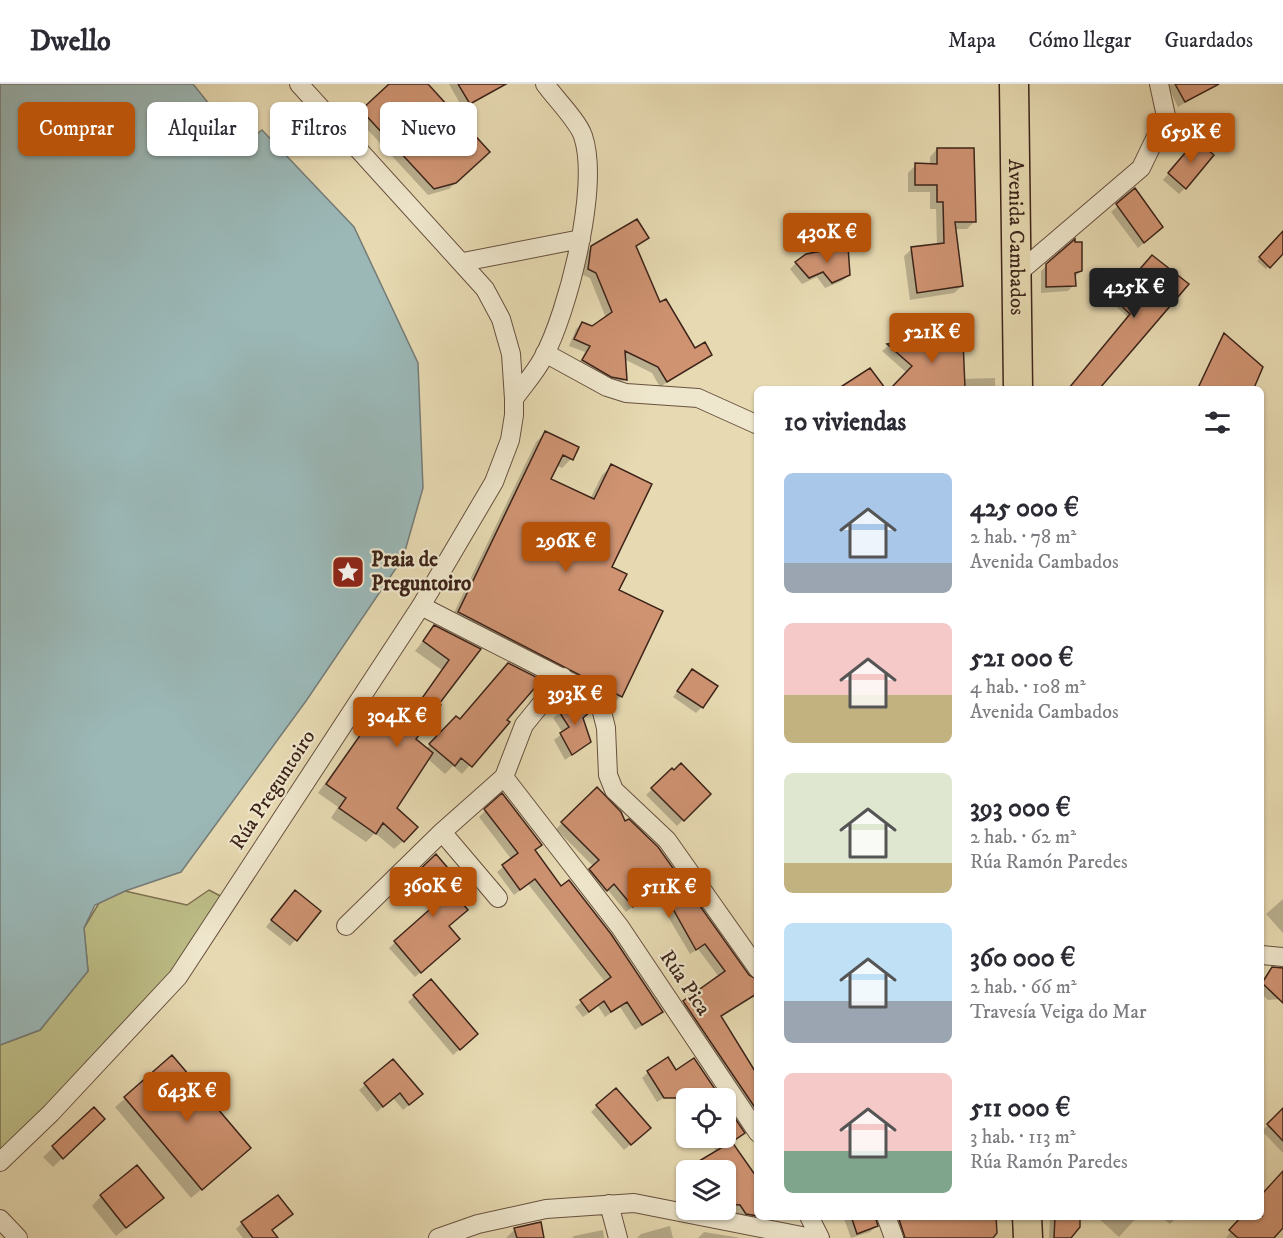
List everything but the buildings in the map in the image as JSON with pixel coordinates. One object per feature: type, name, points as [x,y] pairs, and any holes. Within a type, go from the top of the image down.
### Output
[{"type":"main road","name":"Avenida Cambados","points":[[1014,84],[1018,386]]},
{"type":"main road","points":[[1027,1220],[1028,1238]]},
{"type":"street","name":"Rúa Preguntoiro","points":[[0,1162],[51,1113],[178,977],[421,606],[494,482],[510,440],[514,415],[511,354],[501,319],[485,289],[463,262],[299,84]]},
{"type":"street","name":"Rúa Preguntoiro","points":[[514,399],[545,353],[564,304],[581,239],[589,190],[583,135],[545,84]]},
{"type":"street","points":[[1017,274],[1141,168],[1166,116],[1159,84]]},
{"type":"street","points":[[463,262],[581,239]]},
{"type":"street","points":[[545,353],[607,387],[626,393],[698,398],[754,423]]},
{"type":"street","points":[[421,606],[590,692],[601,708],[606,728],[608,775],[614,790],[667,840],[754,963]]},
{"type":"street","points":[[346,926],[442,832],[504,777],[524,725],[563,677]]},
{"type":"street","name":"Rúa Pica","points":[[504,777],[620,927],[754,1127]]},
{"type":"street","points":[[442,832],[498,898]]},
{"type":"street","points":[[1264,955],[1283,957]]},
{"type":"street","points":[[438,1238],[497,1229],[546,1209],[634,1203],[812,1238]]},
{"type":"street","points":[[609,1204],[618,1238]]},
{"type":"street","points":[[0,1219],[18,1238]]},
{"type":"street","points":[[811,1220],[820,1238]]},
{"type":"street","points":[[887,1220],[894,1238]]},
{"type":"green space","points":[[209,890],[228,900],[178,977],[0,1156],[0,1045],[40,1030],[88,971],[84,928],[99,903],[125,891],[187,905]]},
{"type":"water","points":[[0,84],[193,84],[207,102],[147,102],[147,156],[258,156],[258,133],[262,130],[270,138],[270,156],[287,156],[354,227],[418,363],[423,488],[403,558],[306,701],[181,872],[125,891],[95,905],[84,928],[88,971],[40,1030],[0,1045]]},
{"type":"place","name":"Praia de Preguntoiro","points":[[348,572]]}]
